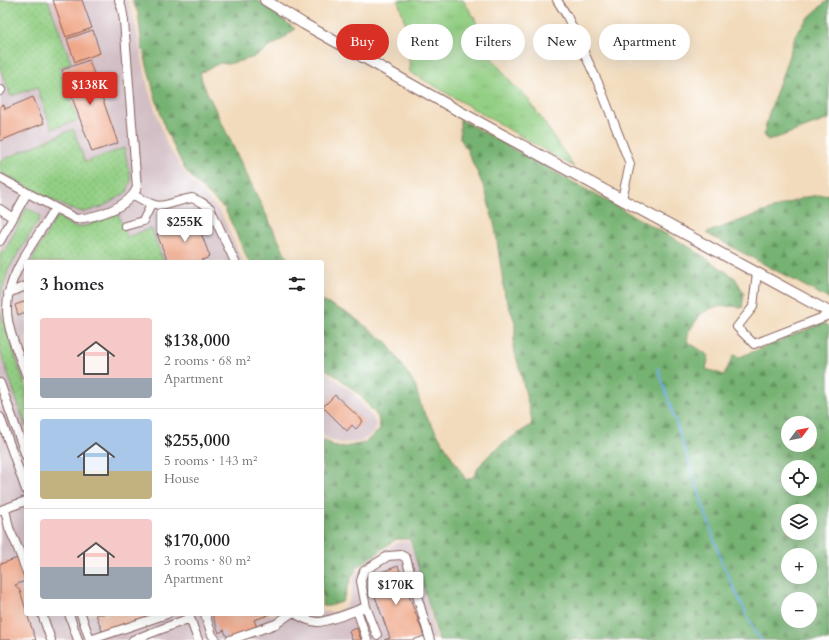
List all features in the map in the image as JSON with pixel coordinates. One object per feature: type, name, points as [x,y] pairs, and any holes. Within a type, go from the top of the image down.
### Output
[{"type":"main road","points":[[265,0],[420,90],[757,272],[829,313]]},
{"type":"street","points":[[0,178],[76,219],[86,218],[116,208],[125,203],[134,195],[137,188],[124,21],[119,0]]},
{"type":"street","points":[[557,0],[567,16],[600,87],[630,164],[622,199]]},
{"type":"street","points":[[0,241],[27,193]]},
{"type":"street","points":[[134,195],[151,204],[159,206],[192,198],[201,202],[210,208],[233,260]]},
{"type":"street","points":[[126,226],[143,221],[151,204]]},
{"type":"street","points":[[0,208],[13,218]]},
{"type":"street","points":[[24,368],[11,332],[7,310],[8,293],[13,278],[21,263],[56,208]]},
{"type":"street","points":[[757,272],[753,307],[737,327],[754,344],[829,313]]},
{"type":"street","points":[[8,293],[24,287]]},
{"type":"street","points":[[0,383],[24,450]]},
{"type":"street","points":[[0,417],[24,484]]},
{"type":"street","points":[[24,502],[2,510],[24,565]]},
{"type":"street","points":[[0,531],[9,528]]},
{"type":"street","points":[[377,635],[366,607],[362,582],[364,571],[388,556],[401,555],[406,558],[430,640]]},
{"type":"street","points":[[300,616],[317,622],[328,620],[366,607]]},
{"type":"street","points":[[356,610],[368,640]]},
{"type":"street","points":[[43,616],[51,640]]},
{"type":"street","points":[[70,616],[78,640]]},
{"type":"street","points":[[82,616],[90,640],[161,616]]},
{"type":"street","points":[[206,616],[212,635],[216,640]]},
{"type":"street","points":[[230,640],[276,624],[287,616]]},
{"type":"street","points":[[133,640],[190,618],[198,640]]},
{"type":"shaded area","points":[[0,0],[128,0],[136,28],[148,88],[167,145],[188,178],[221,213],[242,260],[24,260],[24,616],[324,616],[324,612],[335,612],[346,606],[350,599],[353,582],[357,572],[376,555],[396,543],[409,541],[421,577],[436,640],[0,640]]},
{"type":"shaded area","points":[[324,371],[351,391],[373,418],[377,427],[371,435],[360,442],[341,443],[330,440],[324,436]]},
{"type":"green space","points":[[0,0],[48,0],[71,63],[59,68],[78,120],[52,129],[37,87],[11,96],[0,69]]},
{"type":"green space","points":[[132,0],[257,0],[295,29],[283,39],[252,58],[228,64],[220,63],[200,73],[203,84],[288,260],[248,260],[225,209],[199,186],[184,168],[165,128],[155,96],[142,46],[138,13]]},
{"type":"green space","points":[[398,0],[463,0],[477,24],[461,24],[461,60],[494,60],[514,86],[526,96],[574,167],[410,72],[409,60],[453,60],[453,24],[405,24]]},
{"type":"green space","points":[[828,0],[829,119],[768,141],[764,134],[769,113],[797,32],[808,18]]},
{"type":"green space","points":[[460,119],[691,248],[735,278],[744,293],[742,308],[734,306],[714,307],[701,314],[689,331],[687,341],[709,356],[706,369],[724,375],[734,355],[740,357],[823,323],[829,326],[829,640],[439,640],[410,539],[396,539],[358,567],[352,576],[342,602],[324,606],[324,440],[340,448],[364,443],[380,430],[378,417],[360,395],[324,368],[324,302],[348,313],[386,342],[415,385],[422,409],[466,480],[473,477],[484,460],[498,447],[531,425],[532,420],[513,346],[515,322],[505,296],[495,227],[485,190],[460,138]]},
{"type":"green space","points":[[73,129],[85,162],[124,148],[131,180],[127,192],[102,207],[84,212],[70,209],[0,172],[0,161]]},
{"type":"green space","points":[[829,194],[829,299],[706,233],[805,197]]},
{"type":"green space","points":[[27,208],[41,216],[8,270],[0,299],[0,254],[5,251]]},
{"type":"green space","points":[[118,214],[127,237],[151,228],[163,260],[32,260],[57,216],[74,227],[86,226]]},
{"type":"green space","points":[[0,309],[24,382],[24,421],[0,350]]},
{"type":"building","points":[[53,0],[82,0],[92,28],[66,37]]},
{"type":"building","points":[[93,30],[100,53],[75,62],[67,39]]},
{"type":"building","points":[[89,60],[118,143],[92,152],[62,70]]},
{"type":"building","points":[[33,97],[44,123],[0,141],[0,106],[4,105],[5,109]]},
{"type":"building","points":[[202,218],[206,228],[200,230],[210,257],[202,260],[167,260],[157,234]]},
{"type":"building","points":[[24,302],[24,313],[18,315],[15,305]]},
{"type":"building","points":[[335,395],[363,421],[356,429],[352,425],[347,431],[324,408],[324,406]]},
{"type":"building","points":[[18,558],[24,581],[15,585],[20,591],[24,604],[24,616],[28,616],[36,640],[0,640],[0,564]]},
{"type":"building","points":[[398,566],[424,636],[413,640],[384,640],[390,638],[368,577]]},
{"type":"building","points":[[97,616],[162,616],[104,637]]},
{"type":"building","points":[[213,616],[265,616],[254,620],[259,632],[228,640],[224,630],[219,633]]},
{"type":"building","points":[[357,628],[361,640],[352,640],[349,631]]},
{"type":"waterway","points":[[658,368],[722,563],[755,632],[761,640]]}]
